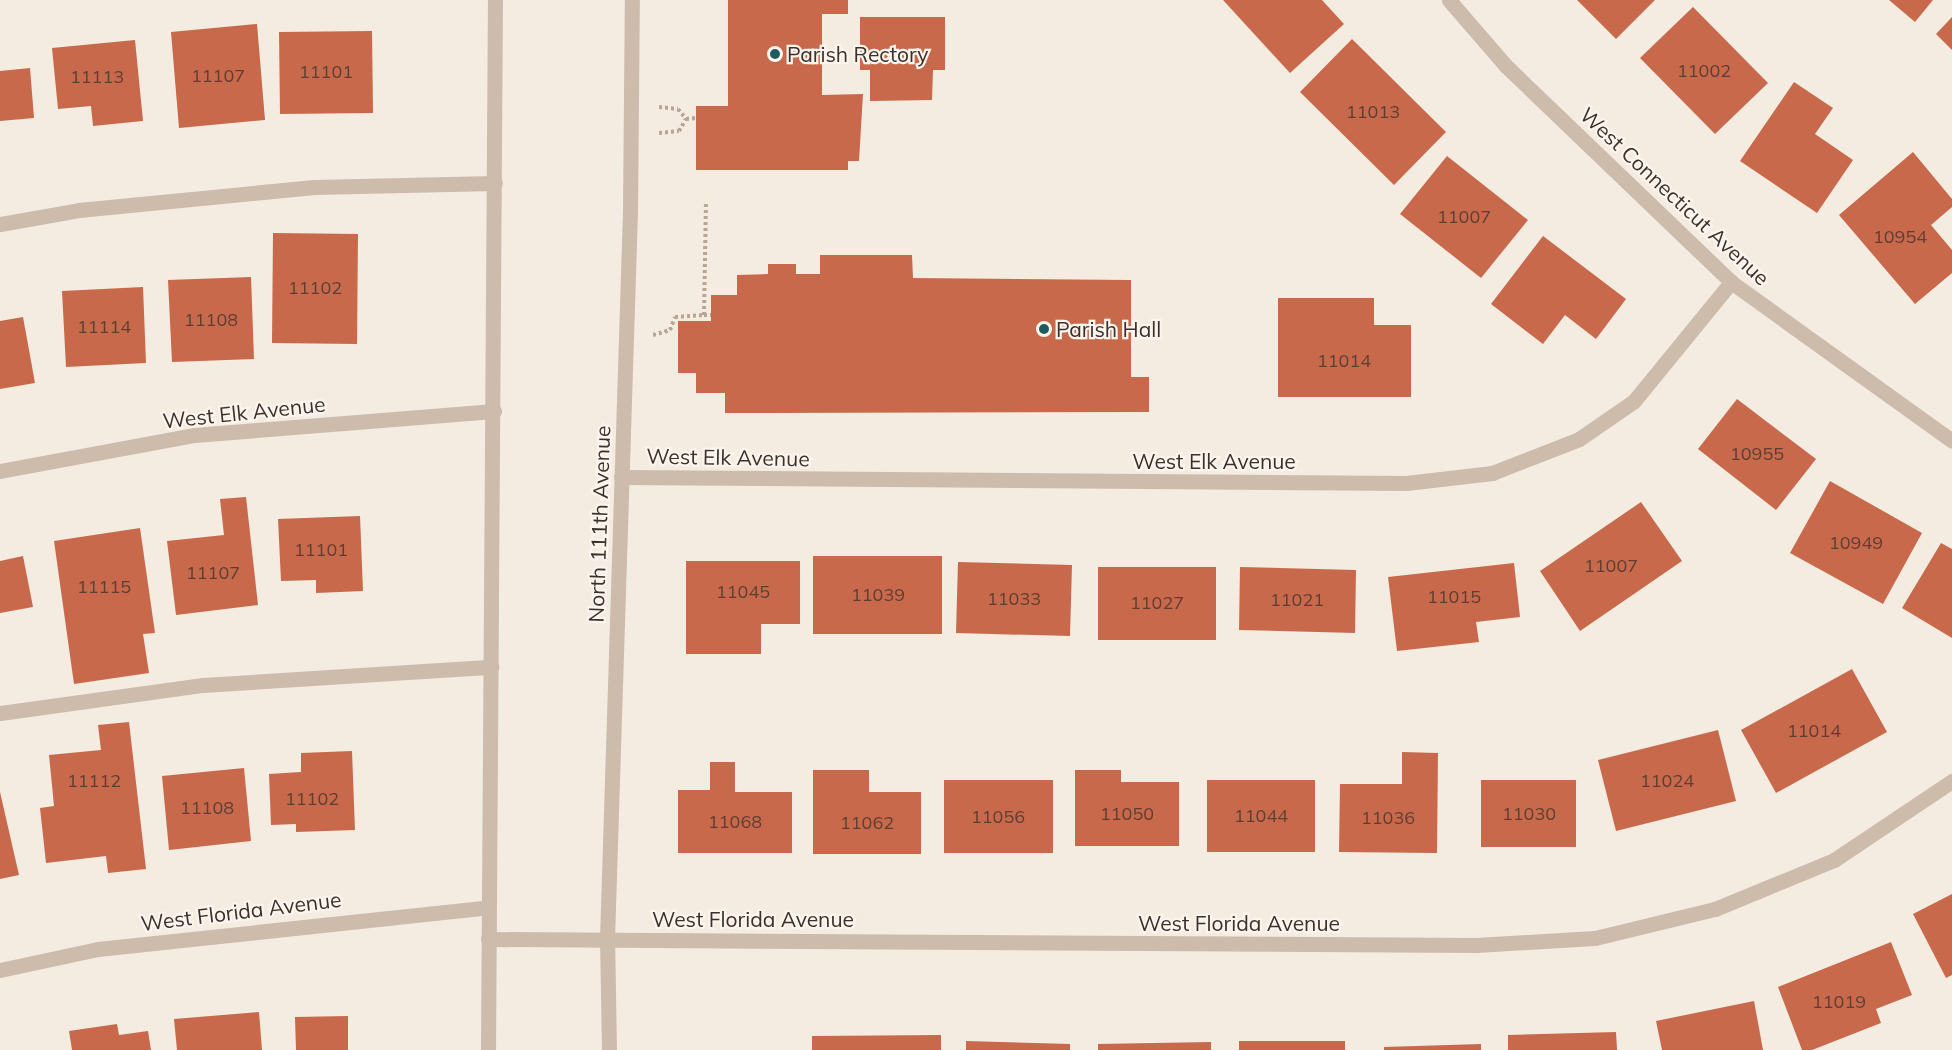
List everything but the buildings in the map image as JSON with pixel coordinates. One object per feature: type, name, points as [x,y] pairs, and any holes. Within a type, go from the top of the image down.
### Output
[{"type":"street","points":[[488,1050],[495,0]]},
{"type":"street","name":"North 111th Avenue","points":[[609,1050],[607,939],[632,0]]},
{"type":"street","name":"West Connecticut Avenue","points":[[1449,0],[1506,66],[1731,282],[1952,441]]},
{"type":"street","points":[[0,224],[79,210],[314,187],[495,183]]},
{"type":"street","name":"West Elk Avenue","points":[[621,477],[1406,483],[1492,473],[1579,439],[1634,401],[1731,282]]},
{"type":"street","name":"West Elk Avenue","points":[[0,471],[195,435],[494,411]]},
{"type":"street","points":[[0,713],[203,685],[491,667]]},
{"type":"street","name":"West Florida Avenue","points":[[488,939],[1476,945],[1595,938],[1715,909],[1834,860],[1952,781]]},
{"type":"street","name":"West Florida Avenue","points":[[0,970],[99,949],[488,906]]},
{"type":"path","points":[[659,107],[678,109],[686,119]]},
{"type":"path","points":[[686,119],[696,118]]},
{"type":"path","points":[[659,133],[679,131],[686,119]]},
{"type":"path","points":[[704,315],[706,204]]},
{"type":"path","points":[[653,335],[670,330],[675,317],[711,315]]},
{"type":"place","name":"Parish Rectory","points":[[775,54]]},
{"type":"place","name":"Parish Hall","points":[[1044,329]]}]
